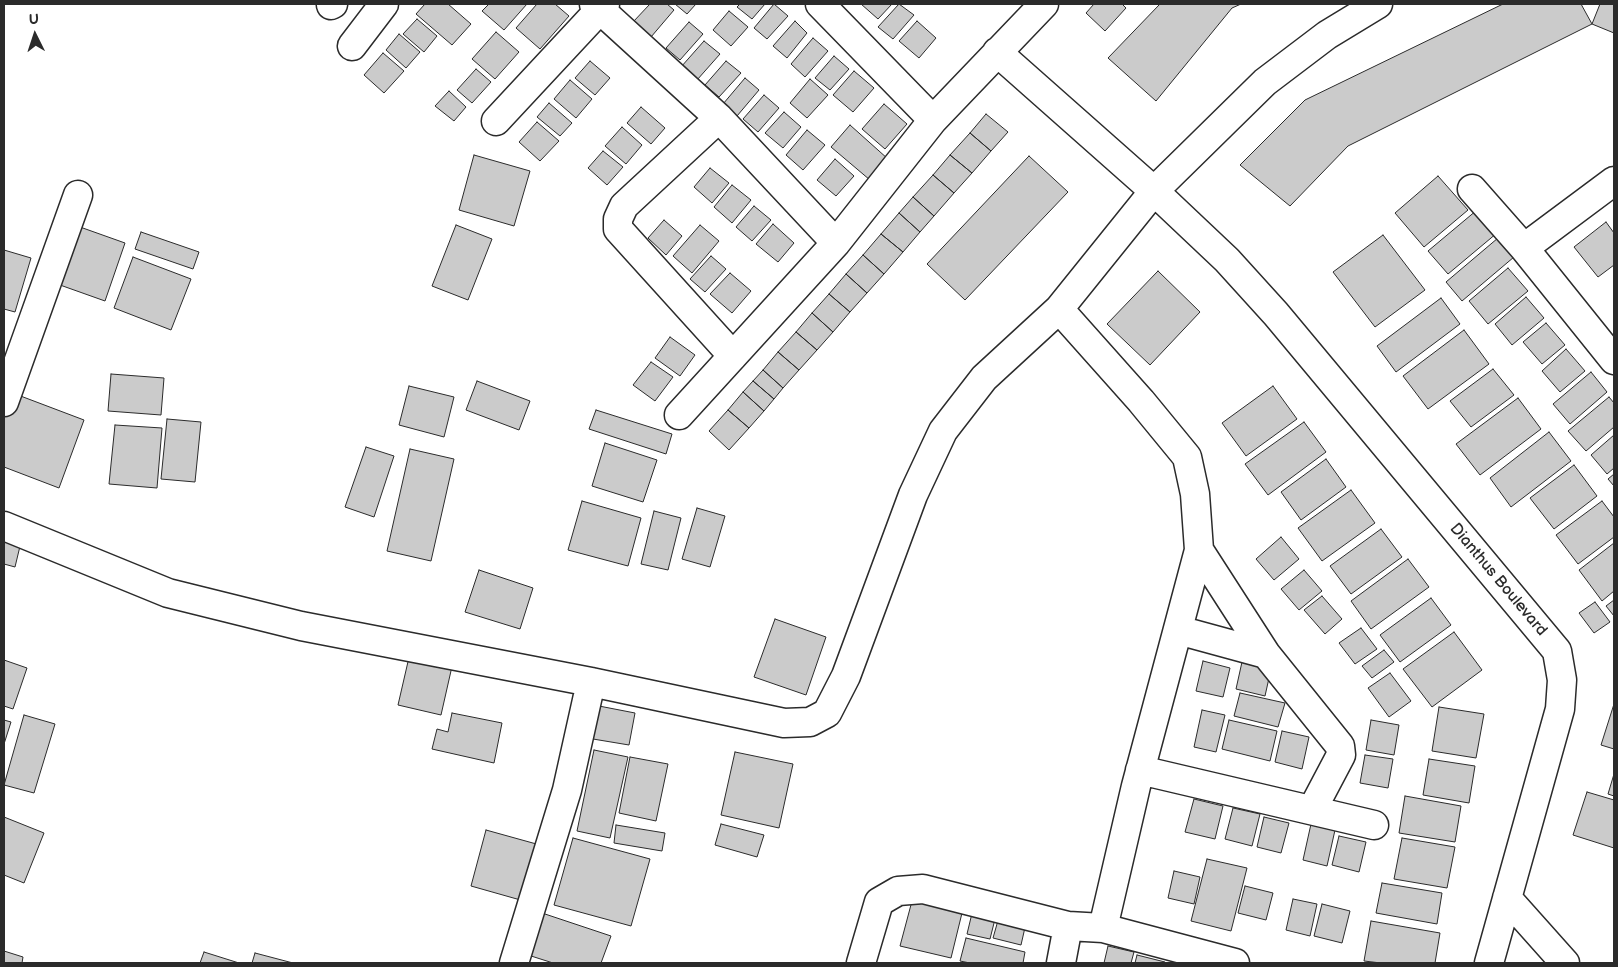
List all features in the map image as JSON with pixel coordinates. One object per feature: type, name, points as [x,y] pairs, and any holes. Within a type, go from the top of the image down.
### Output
[{"type":"street","points":[[352,46],[384,4]]},
{"type":"street","points":[[820,4],[933,120]]},
{"type":"street","points":[[679,415],[836,243],[933,120],[1044,4]]},
{"type":"street","points":[[4,526],[168,593],[302,626],[591,682],[784,723],[810,722],[827,713],[846,676],[913,496],[943,431],[984,378],[1059,309],[1154,191],[1265,82],[1327,35],[1378,4]]},
{"type":"street","points":[[496,121],[600,6],[719,118],[836,243]]},
{"type":"street","name":"Dianthus Boulevard","points":[[997,52],[1154,191],[1227,260],[1276,314],[1557,651],[1562,680],[1560,709],[1489,963]]},
{"type":"street","points":[[719,118],[624,206],[618,219],[618,229],[733,356]]},
{"type":"street","points":[[1524,248],[1614,181]]},
{"type":"street","points":[[1472,189],[1524,248],[1614,360]]},
{"type":"street","points":[[4,402],[78,194]]},
{"type":"street","points":[[1059,309],[1141,401],[1187,457],[1195,494],[1199,550],[1140,770],[1103,928]]},
{"type":"street","points":[[1199,550],[1266,654],[1340,746],[1341,755],[1312,810]]},
{"type":"street","points":[[1178,630],[1266,654]]},
{"type":"street","points":[[514,963],[567,790],[591,682]]},
{"type":"street","points":[[1140,770],[1374,826]]},
{"type":"street","points":[[861,963],[879,902],[898,891],[923,889],[1068,926],[1103,928],[1235,963]]},
{"type":"street","points":[[1507,898],[1565,963]]},
{"type":"street","points":[[1061,963],[1068,926]]},
{"type":"building","points":[[425,4],[448,4],[471,24],[452,45],[416,14]]},
{"type":"building","points":[[489,4],[527,4],[504,30],[482,11]]},
{"type":"building","points":[[537,4],[555,4],[569,16],[540,49],[516,28]]},
{"type":"building","points":[[650,4],[667,4],[674,10],[651,37],[633,22]]},
{"type":"building","points":[[675,4],[696,4],[687,14]]},
{"type":"building","points":[[740,4],[765,4],[752,19],[737,7]]},
{"type":"building","points":[[774,4],[788,16],[767,39],[754,28]]},
{"type":"building","points":[[861,4],[892,4],[878,19]]},
{"type":"building","points":[[899,4],[914,15],[893,39],[878,27]]},
{"type":"building","points":[[1094,4],[1122,4],[1126,8],[1105,31],[1086,13]]},
{"type":"building","points":[[1160,4],[1241,4],[1232,8],[1156,101],[1108,58]]},
{"type":"building","points":[[1503,4],[1581,4],[1592,24],[1348,146],[1290,206],[1240,165],[1305,100]]},
{"type":"building","points":[[1600,4],[1614,4],[1614,33],[1592,24]]},
{"type":"building","points":[[729,11],[748,27],[731,46],[713,30]]},
{"type":"building","points":[[417,19],[437,36],[424,52],[403,34]]},
{"type":"building","points":[[795,21],[807,33],[787,58],[773,46]]},
{"type":"building","points":[[917,21],[936,38],[919,58],[899,41]]},
{"type":"building","points":[[689,22],[703,34],[680,60],[666,48]]},
{"type":"building","points":[[496,32],[519,52],[495,79],[472,59]]},
{"type":"building","points":[[399,34],[420,52],[406,68],[386,50]]},
{"type":"building","points":[[813,38],[828,51],[805,77],[791,64]]},
{"type":"building","points":[[704,41],[720,54],[697,80],[681,67]]},
{"type":"building","points":[[383,53],[404,71],[384,93],[364,75]]},
{"type":"building","points":[[834,56],[849,69],[830,90],[815,78]]},
{"type":"building","points":[[590,61],[610,78],[595,95],[575,78]]},
{"type":"building","points":[[726,61],[741,73],[719,97],[705,85]]},
{"type":"building","points":[[476,69],[491,82],[472,103],[457,90]]},
{"type":"building","points":[[854,71],[874,88],[853,112],[833,95]]},
{"type":"building","points":[[745,78],[759,90],[737,116],[723,104]]},
{"type":"building","points":[[810,79],[828,95],[807,118],[790,103]]},
{"type":"building","points":[[570,80],[592,99],[576,118],[554,99]]},
{"type":"building","points":[[449,91],[466,107],[454,121],[435,106]]},
{"type":"building","points":[[764,95],[779,108],[758,132],[743,119]]},
{"type":"building","points":[[549,103],[572,123],[560,136],[537,117]]},
{"type":"building","points":[[884,104],[907,124],[885,149],[862,129]]},
{"type":"building","points":[[641,107],[665,128],[651,144],[627,123]]},
{"type":"building","points":[[784,112],[801,127],[783,148],[765,133]]},
{"type":"building","points":[[986,114],[1008,132],[991,151],[970,133]]},
{"type":"building","points":[[537,122],[559,141],[540,161],[519,142]]},
{"type":"building","points":[[850,125],[888,159],[870,180],[831,147]]},
{"type":"building","points":[[622,127],[642,145],[626,164],[605,146]]},
{"type":"building","points":[[807,130],[825,145],[803,170],[786,155]]},
{"type":"building","points":[[970,133],[991,151],[972,173],[950,155]]},
{"type":"building","points":[[603,151],[623,167],[607,185],[588,168]]},
{"type":"building","points":[[474,155],[530,171],[514,226],[459,210]]},
{"type":"building","points":[[950,155],[972,173],[954,193],[933,175]]},
{"type":"building","points":[[1029,156],[1068,192],[965,300],[927,264]]},
{"type":"building","points":[[835,159],[854,176],[836,196],[817,180]]},
{"type":"building","points":[[710,168],[729,183],[712,203],[694,187]]},
{"type":"building","points":[[933,175],[954,193],[934,216],[913,197]]},
{"type":"building","points":[[1438,176],[1468,210],[1424,247],[1395,213]]},
{"type":"building","points":[[732,185],[751,200],[732,223],[714,207]]},
{"type":"building","points":[[913,197],[934,216],[920,232],[899,213]]},
{"type":"building","points":[[754,206],[771,220],[752,241],[736,227]]},
{"type":"building","points":[[1477,210],[1497,233],[1448,274],[1428,251]]},
{"type":"building","points":[[899,213],[920,232],[903,252],[881,234]]},
{"type":"building","points":[[664,220],[682,236],[666,255],[648,238]]},
{"type":"building","points":[[1606,222],[1614,233],[1614,265],[1598,277],[1574,247]]},
{"type":"building","points":[[773,224],[794,243],[778,262],[756,244]]},
{"type":"building","points":[[456,225],[492,239],[468,300],[432,286]]},
{"type":"building","points":[[700,225],[719,241],[692,273],[673,256]]},
{"type":"building","points":[[80,227],[125,243],[105,301],[60,285]]},
{"type":"building","points":[[141,232],[199,252],[193,269],[135,249]]},
{"type":"building","points":[[881,234],[903,252],[884,274],[863,255]]},
{"type":"building","points":[[1383,235],[1425,290],[1375,327],[1333,272]]},
{"type":"building","points":[[1498,238],[1514,257],[1462,301],[1446,282]]},
{"type":"building","points":[[4,250],[31,258],[15,312],[4,309]]},
{"type":"building","points":[[863,255],[884,274],[867,293],[846,274]]},
{"type":"building","points":[[711,256],[726,269],[705,292],[690,279]]},
{"type":"building","points":[[133,257],[191,279],[171,330],[114,308]]},
{"type":"building","points":[[1508,268],[1528,291],[1488,324],[1469,301]]},
{"type":"building","points":[[1158,271],[1200,312],[1150,365],[1107,324]]},
{"type":"building","points":[[730,273],[751,291],[732,313],[710,294]]},
{"type":"building","points":[[846,274],[867,293],[850,312],[829,294]]},
{"type":"building","points":[[829,294],[850,312],[833,332],[812,313]]},
{"type":"building","points":[[1526,297],[1544,318],[1512,345],[1495,324]]},
{"type":"building","points":[[1441,298],[1460,324],[1396,372],[1377,346]]},
{"type":"building","points":[[812,313],[833,332],[817,350],[796,332]]},
{"type":"building","points":[[1546,323],[1565,345],[1542,364],[1523,342]]},
{"type":"building","points":[[1464,330],[1489,364],[1428,409],[1403,376]]},
{"type":"building","points":[[796,332],[817,350],[799,370],[778,352]]},
{"type":"building","points":[[670,337],[695,355],[680,376],[655,358]]},
{"type":"building","points":[[1566,349],[1585,371],[1560,392],[1542,371]]},
{"type":"building","points":[[778,352],[799,370],[783,388],[763,370]]},
{"type":"building","points":[[651,362],[673,377],[655,401],[633,385]]},
{"type":"building","points":[[1493,369],[1514,395],[1471,427],[1450,401]]},
{"type":"building","points":[[763,370],[783,388],[774,399],[753,381]]},
{"type":"building","points":[[1591,372],[1607,392],[1570,424],[1553,404]]},
{"type":"building","points":[[111,374],[164,378],[161,415],[108,411]]},
{"type":"building","points":[[477,381],[530,401],[519,430],[466,410]]},
{"type":"building","points":[[753,381],[774,399],[764,411],[743,392]]},
{"type":"building","points":[[409,386],[454,397],[444,437],[399,425]]},
{"type":"building","points":[[1273,386],[1297,419],[1246,456],[1222,423]]},
{"type":"building","points":[[10,392],[84,420],[59,488],[4,467],[4,408]]},
{"type":"building","points":[[743,392],[764,411],[749,428],[728,410]]},
{"type":"building","points":[[1609,397],[1614,403],[1614,427],[1586,451],[1568,431]]},
{"type":"building","points":[[1518,398],[1541,429],[1480,475],[1456,444]]},
{"type":"building","points":[[596,410],[672,434],[666,454],[589,429]]},
{"type":"building","points":[[728,410],[749,428],[729,450],[709,431]]},
{"type":"building","points":[[167,419],[201,422],[195,482],[161,479]]},
{"type":"building","points":[[1304,422],[1326,452],[1268,495],[1245,464]]},
{"type":"building","points":[[115,425],[162,428],[157,488],[109,484]]},
{"type":"building","points":[[1549,432],[1571,461],[1511,507],[1490,478]]},
{"type":"building","points":[[1614,435],[1614,468],[1607,474],[1591,455]]},
{"type":"building","points":[[605,443],[657,460],[643,502],[592,486]]},
{"type":"building","points":[[366,447],[394,456],[374,517],[345,507]]},
{"type":"building","points":[[410,449],[454,459],[431,561],[387,551]]},
{"type":"building","points":[[1326,459],[1346,487],[1301,520],[1281,492]]},
{"type":"building","points":[[1574,465],[1597,496],[1554,529],[1530,498]]},
{"type":"building","points":[[1614,474],[1614,486],[1608,479]]},
{"type":"building","points":[[1351,490],[1375,523],[1322,561],[1298,528]]},
{"type":"building","points":[[582,501],[641,518],[628,566],[568,550]]},
{"type":"building","points":[[1602,501],[1614,517],[1614,537],[1578,564],[1556,535]]},
{"type":"building","points":[[697,508],[725,516],[710,567],[682,559]]},
{"type":"building","points":[[654,511],[681,518],[668,570],[641,564]]},
{"type":"building","points":[[1381,529],[1402,557],[1351,594],[1330,566]]},
{"type":"building","points":[[4,537],[21,542],[15,567],[4,564]]},
{"type":"building","points":[[1281,537],[1299,559],[1274,580],[1256,559]]},
{"type":"building","points":[[1614,543],[1614,591],[1602,601],[1579,570]]},
{"type":"building","points":[[1408,559],[1429,587],[1371,629],[1351,601]]},
{"type":"building","points":[[479,570],[533,588],[520,629],[465,612]]},
{"type":"building","points":[[1304,570],[1322,591],[1299,610],[1281,589]]},
{"type":"building","points":[[1322,596],[1342,619],[1325,634],[1304,610]]},
{"type":"building","points":[[1431,598],[1451,625],[1400,662],[1380,635]]},
{"type":"building","points":[[1614,600],[1614,616],[1606,606]]},
{"type":"building","points":[[1595,602],[1610,622],[1594,633],[1579,613]]},
{"type":"building","points":[[775,619],[826,637],[806,695],[754,677]]},
{"type":"building","points":[[1361,628],[1377,649],[1355,664],[1339,643]]},
{"type":"building","points":[[1454,632],[1482,670],[1432,707],[1403,669]]},
{"type":"building","points":[[1384,650],[1394,662],[1372,678],[1362,666]]},
{"type":"building","points":[[410,653],[453,662],[441,715],[398,705]]},
{"type":"building","points":[[4,660],[27,668],[13,709],[4,706]]},
{"type":"building","points":[[1203,661],[1230,668],[1223,697],[1196,691]]},
{"type":"building","points":[[1242,662],[1271,669],[1265,696],[1236,689]]},
{"type":"building","points":[[1390,673],[1411,701],[1389,717],[1368,688]]},
{"type":"building","points":[[1240,693],[1285,703],[1278,727],[1234,716]]},
{"type":"building","points":[[1614,704],[1614,749],[1601,745]]},
{"type":"building","points":[[599,706],[635,713],[629,745],[593,739]]},
{"type":"building","points":[[1439,707],[1484,714],[1476,758],[1432,751]]},
{"type":"building","points":[[1202,710],[1225,715],[1216,752],[1194,747]]},
{"type":"building","points":[[452,713],[502,723],[494,763],[432,749],[437,729],[448,732]]},
{"type":"building","points":[[24,715],[55,724],[34,793],[4,785]]},
{"type":"building","points":[[4,720],[11,722],[4,744]]},
{"type":"building","points":[[1229,720],[1277,731],[1270,761],[1222,749]]},
{"type":"building","points":[[1371,720],[1399,725],[1394,755],[1366,750]]},
{"type":"building","points":[[1282,731],[1309,737],[1302,769],[1275,762]]},
{"type":"building","points":[[594,750],[628,757],[610,838],[577,831]]},
{"type":"building","points":[[735,752],[793,764],[779,828],[721,815]]},
{"type":"building","points":[[1365,755],[1393,759],[1388,788],[1360,783]]},
{"type":"building","points":[[630,757],[668,764],[656,821],[619,813]]},
{"type":"building","points":[[1429,759],[1475,766],[1469,803],[1423,795]]},
{"type":"building","points":[[1614,774],[1614,796],[1608,794]]},
{"type":"building","points":[[1587,792],[1614,800],[1614,848],[1573,835]]},
{"type":"building","points":[[1405,796],[1461,806],[1455,842],[1399,833]]},
{"type":"building","points":[[1194,799],[1223,806],[1215,839],[1185,832]]},
{"type":"building","points":[[1233,808],[1260,814],[1252,846],[1225,839]]},
{"type":"building","points":[[4,817],[44,833],[24,883],[4,875]]},
{"type":"building","points":[[1264,817],[1289,823],[1281,853],[1257,847]]},
{"type":"building","points":[[721,824],[764,835],[757,857],[715,845]]},
{"type":"building","points":[[1311,824],[1335,830],[1327,866],[1303,860]]},
{"type":"building","points":[[616,825],[665,833],[662,851],[614,843]]},
{"type":"building","points":[[486,830],[540,845],[524,901],[471,886]]},
{"type":"building","points":[[1339,836],[1366,842],[1359,872],[1332,865]]},
{"type":"building","points":[[573,838],[650,859],[631,926],[554,905]]},
{"type":"building","points":[[1402,838],[1455,847],[1447,888],[1394,879]]},
{"type":"building","points":[[1207,859],[1247,868],[1231,931],[1191,921]]},
{"type":"building","points":[[1174,871],[1200,877],[1194,904],[1168,898]]},
{"type":"building","points":[[1382,883],[1442,893],[1437,924],[1376,913]]},
{"type":"building","points":[[1245,886],[1273,893],[1266,920],[1238,913]]},
{"type":"building","points":[[1293,899],[1317,904],[1310,936],[1286,930]]},
{"type":"building","points":[[912,901],[962,913],[951,958],[900,946]]},
{"type":"building","points":[[1322,904],[1350,911],[1342,943],[1314,936]]},
{"type":"building","points":[[974,905],[997,911],[990,939],[967,934]]},
{"type":"building","points":[[542,913],[611,936],[601,963],[553,963],[528,955]]},
{"type":"building","points":[[999,917],[1026,923],[1021,945],[993,938]]},
{"type":"building","points":[[1371,921],[1440,933],[1435,963],[1381,963],[1364,961]]},
{"type":"building","points":[[966,938],[1025,952],[1023,963],[970,963],[960,961]]},
{"type":"building","points":[[1108,946],[1134,952],[1131,963],[1104,963]]},
{"type":"building","points":[[4,951],[23,957],[22,963],[4,963]]},
{"type":"building","points":[[204,952],[239,963],[200,963]]},
{"type":"building","points":[[255,953],[293,963],[252,963]]},
{"type":"building","points":[[1137,955],[1165,962],[1165,963],[1135,963]]}]
